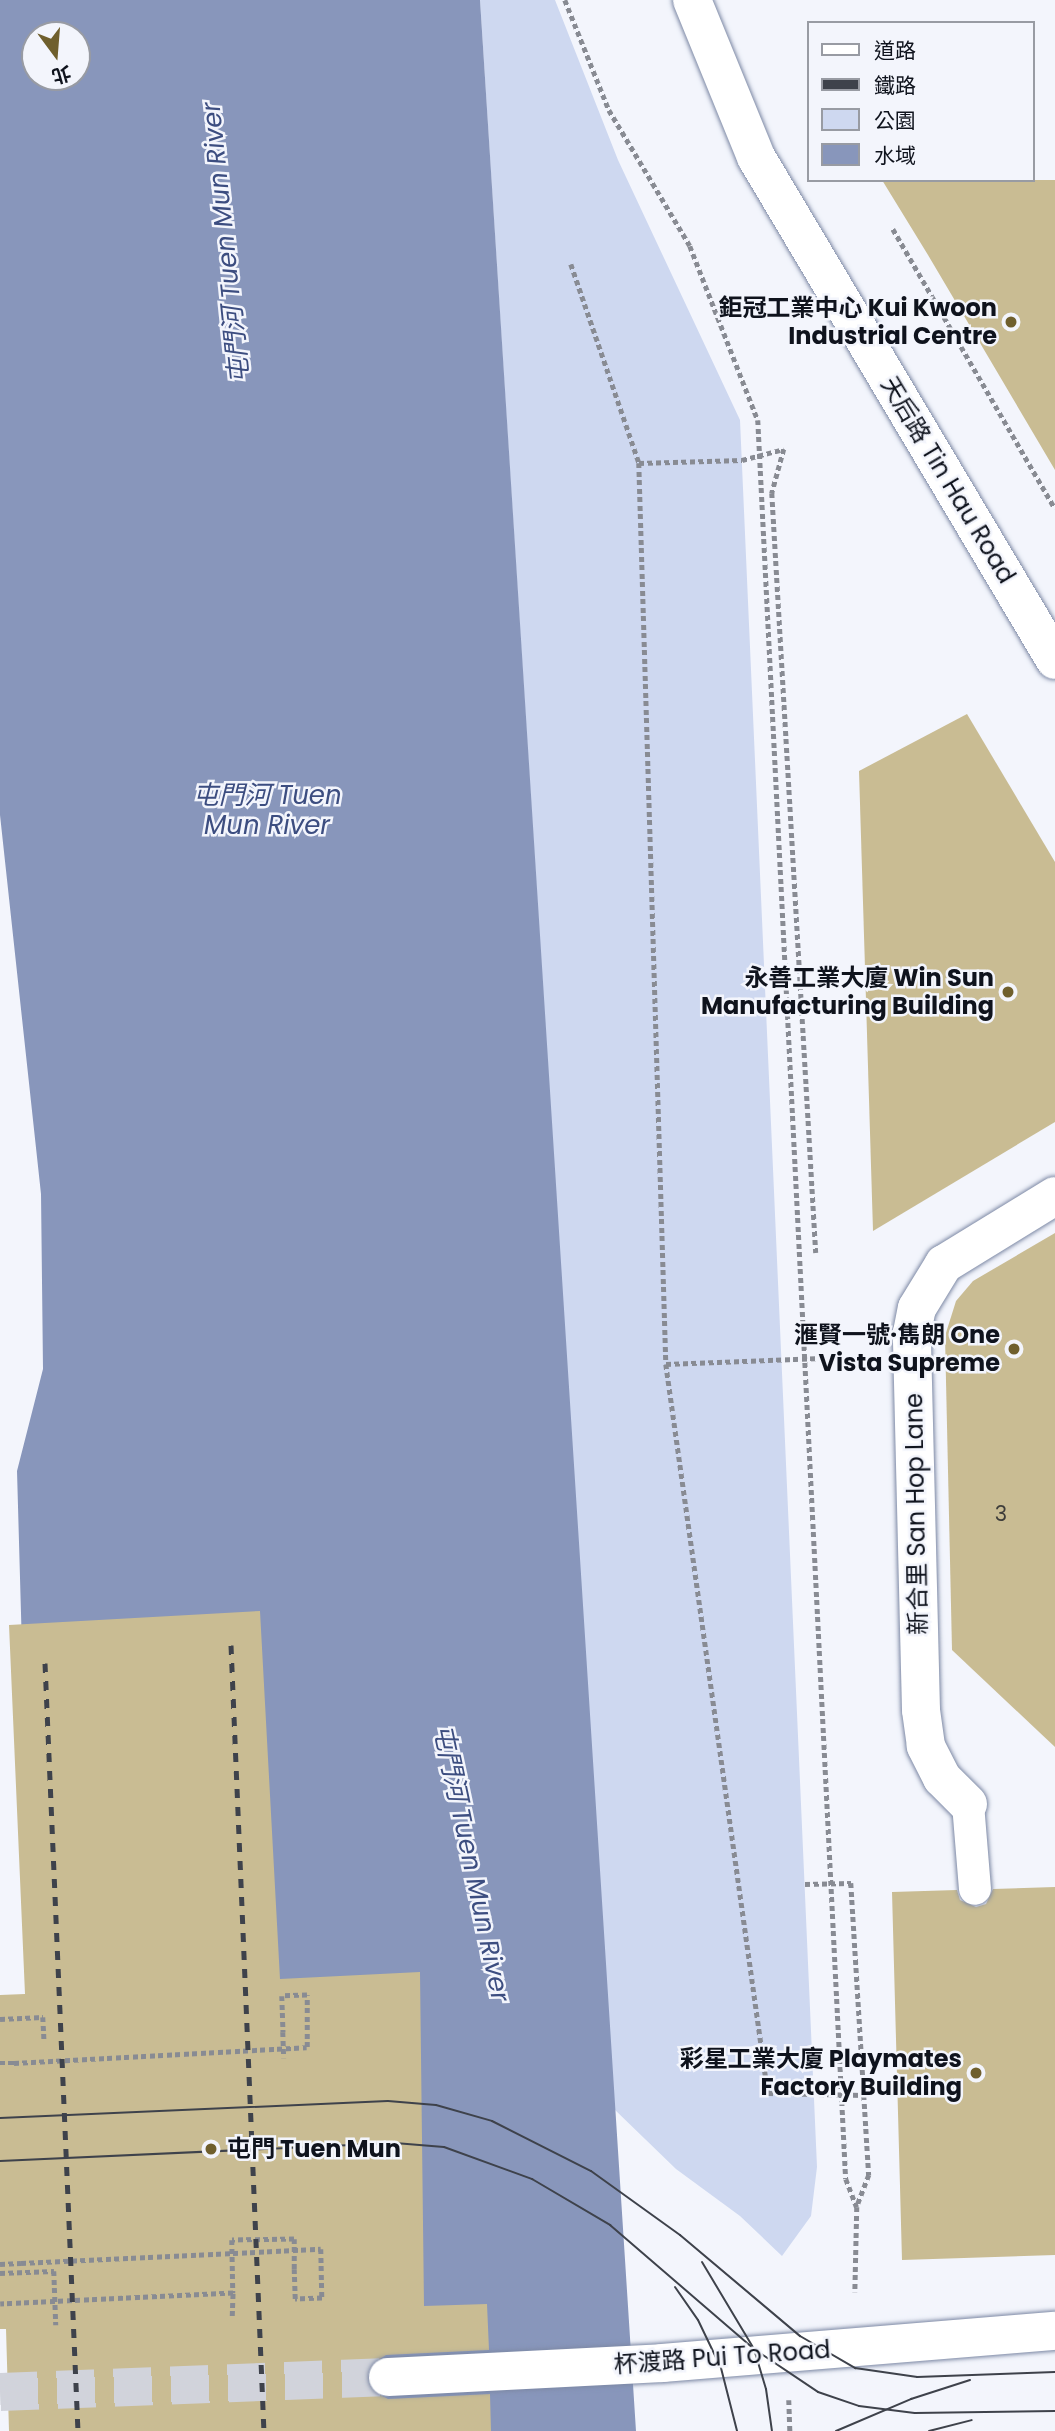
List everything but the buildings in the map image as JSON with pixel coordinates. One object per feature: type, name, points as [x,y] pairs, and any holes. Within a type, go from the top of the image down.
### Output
[{"type":"street","name":"天后路 Tin Hau Road","points":[[692,0],[756,157],[1055,660]]},
{"type":"street","name":"新合里 San Hop Lane","points":[[968,1804],[942,1778],[926,1746],[921,1710],[912,1334],[917,1308],[944,1264],[1055,1196]]},
{"type":"street","name":"杯渡路 Pui To Road","points":[[388,2377],[663,2362],[1055,2331]]},
{"type":"lane","points":[[968,1804],[975,1889]]},
{"type":"path","points":[[565,0],[609,110],[690,246],[758,420],[846,2179],[857,2207]]},
{"type":"path","points":[[893,229],[1055,508]]},
{"type":"path","points":[[572,264],[639,463],[666,1364],[768,2093],[864,2095]]},
{"type":"path","points":[[639,463],[741,460],[784,449],[772,493],[816,1254]]},
{"type":"path","points":[[666,1364],[822,1358]]},
{"type":"path","points":[[805,1884],[851,1883],[869,2175],[857,2207],[855,2292]]},
{"type":"path","points":[[0,2063],[14,2063],[279,2049],[293,2048],[307,2047],[307,1995],[282,1996],[284,2045],[284,2058]]},
{"type":"path","points":[[0,2019],[43,2017],[44,2039]]},
{"type":"path","points":[[0,2264],[143,2258],[171,2256],[225,2254],[239,2253],[280,2251],[294,2250],[307,2250],[321,2249],[322,2298],[295,2299],[294,2269],[294,2259],[294,2249],[294,2238],[232,2240],[232,2254],[232,2267],[233,2293],[232,2316]]},
{"type":"path","points":[[0,2273],[54,2271],[56,2325]]},
{"type":"path","points":[[0,2304],[233,2293]]},
{"type":"green space","points":[[480,0],[555,0],[618,160],[740,420],[817,2167],[811,2216],[782,2256],[740,2216],[676,2169],[614,2109]]},
{"type":"water","name":"屯門河 Tuen Mun River","points":[[0,0],[480,0],[636,2431],[44,2431],[17,1471],[43,1369],[41,1194],[0,815]]},
{"type":"tunnel","points":[[0,2392],[388,2377]]},
{"type":"tram line","points":[[0,2118],[388,2101],[436,2105],[492,2121],[591,2171],[680,2235],[800,2336],[855,2368],[917,2377],[1055,2372]]},
{"type":"tram line","points":[[0,2161],[395,2143],[444,2147],[532,2179],[610,2225],[754,2349],[818,2392],[859,2406],[915,2413],[1055,2411]]},
{"type":"tram line","points":[[702,2262],[754,2349],[766,2389],[772,2431]]},
{"type":"tram line","points":[[675,2287],[698,2320],[721,2368],[737,2431]]},
{"type":"tram line","points":[[836,2431],[911,2399],[970,2380]]},
{"type":"tram line","points":[[929,2431],[972,2420]]},
{"type":"railway","points":[[231,1645],[264,2431]]},
{"type":"railway","points":[[45,1663],[78,2431]]},
{"type":"place","name":"鉅冠工業中心 Kui Kwoon Industrial Centre","points":[[1011,322]]},
{"type":"place","name":"永善工業大廈 Win Sun Manufacturing Building","points":[[1008,992]]},
{"type":"place","name":"滙賢一號·雋朗 One Vista Supreme","points":[[1014,1349]]},
{"type":"place","name":"彩星工業大廈 Playmates Factory Building","points":[[976,2073]]},
{"type":"place","name":"屯門 Tuen Mun","points":[[211,2149]]}]
